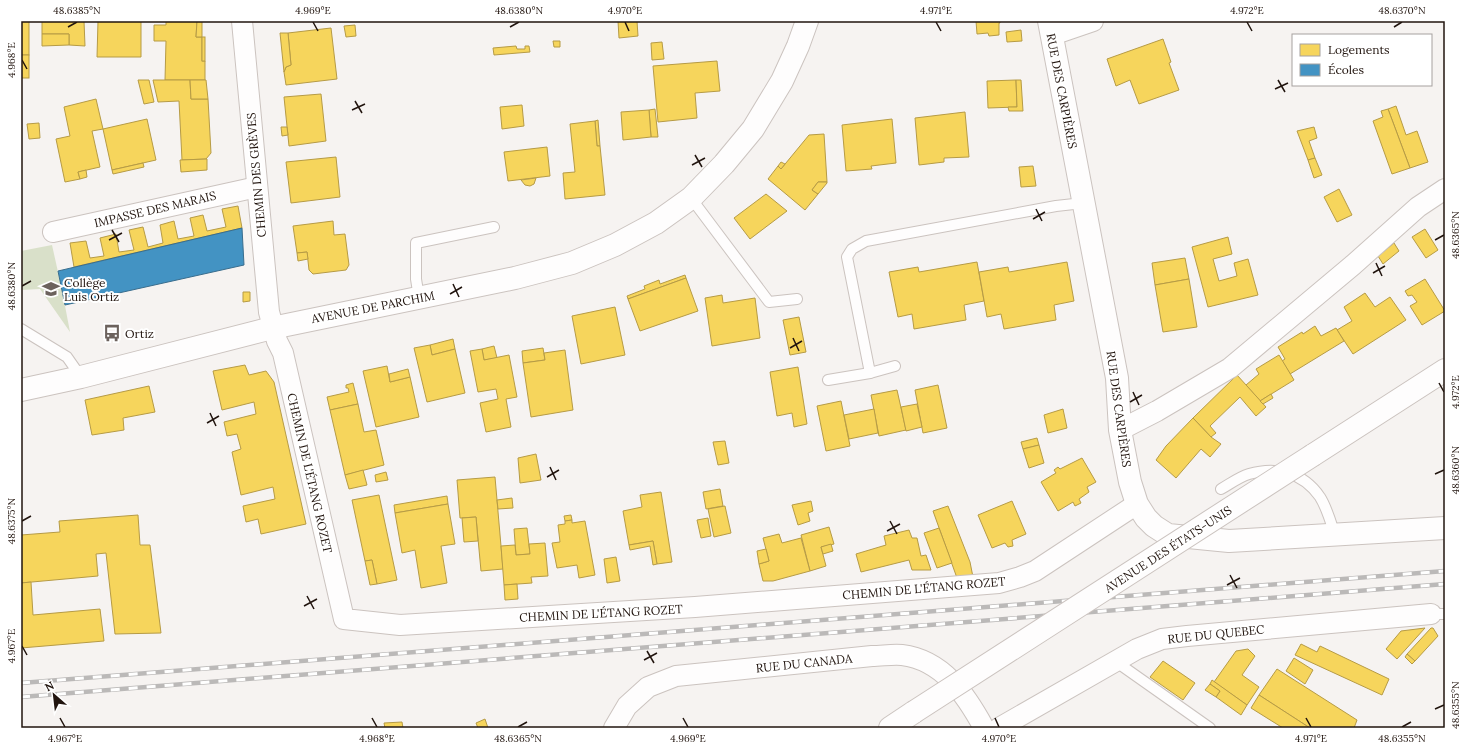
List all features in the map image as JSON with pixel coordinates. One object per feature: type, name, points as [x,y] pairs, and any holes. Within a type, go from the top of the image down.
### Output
[{"type":"street","name":"CHEMIN DES GRÈVES","points":[[242,21],[268,312],[272,328]]},
{"type":"street","name":"AVENUE DE PARCHIM","points":[[21,390],[81,377],[272,328],[515,278],[572,263],[615,245],[656,223],[691,198],[724,164],[753,129],[782,82],[798,46],[806,21]]},
{"type":"street","points":[[1050,28],[1093,21]]},
{"type":"street","name":"RUE DES CARPIÈRES","points":[[1050,28],[1117,378],[1120,430],[1130,482],[1137,504],[1146,518],[1154,526],[1168,535],[1229,541],[1445,528]]},
{"type":"street","name":"IMPASSE DES MARAIS","points":[[53,232],[257,187]]},
{"type":"street","points":[[1120,430],[1157,412],[1230,368],[1418,207],[1445,189]]},
{"type":"street","name":"CHEMIN DE L'ÉTANG ROZET","points":[[272,328],[283,353],[344,619],[400,625],[695,607],[999,583],[1020,578],[1035,571],[1137,504]]},
{"type":"street","name":"AVENUE DES ÉTATS-UNIS","points":[[890,728],[1445,370]]},
{"type":"street","name":"RUE DU QUEBEC","points":[[999,728],[1115,661],[1137,649],[1162,639],[1438,614]]},
{"type":"street","name":"RUE DU CANADA","points":[[614,728],[627,706],[648,687],[676,676],[872,656],[902,655],[920,659],[943,672],[966,697],[984,728]]},
{"type":"lane","points":[[691,198],[768,302],[797,299]]},
{"type":"lane","points":[[870,373],[847,258],[852,249],[866,241],[1056,206],[1083,203]]},
{"type":"lane","points":[[419,298],[416,279],[416,243],[494,226]]},
{"type":"lane","points":[[21,329],[67,357],[81,377]]},
{"type":"lane","points":[[828,380],[870,373],[895,366]]},
{"type":"lane","points":[[1221,489],[1248,474],[1266,471],[1283,471],[1298,476],[1309,485],[1320,498],[1335,535]]},
{"type":"lane","points":[[1115,661],[1210,728]]},
{"type":"green space","name":"Collège Luis Ortiz","points":[[52,245],[70,332],[40,289],[21,290],[21,251]]},
{"type":"building: Logements","points":[[21,21],[29,21],[29,55],[21,55]]},
{"type":"building: Logements","points":[[42,21],[84,21],[85,46],[69,45],[69,34],[42,34]]},
{"type":"building: Logements","points":[[98,21],[141,21],[141,57],[97,57]]},
{"type":"building: Logements","points":[[166,21],[197,21],[196,37],[202,37],[202,61],[205,61],[205,80],[165,80],[166,41],[154,41],[154,25],[166,25]]},
{"type":"building: Logements","points":[[197,21],[202,21],[202,37],[196,37]]},
{"type":"building: Logements","points":[[618,21],[637,21],[638,36],[619,38]]},
{"type":"building: Logements","points":[[976,21],[1000,21],[999,35],[989,36],[988,33],[977,34]]},
{"type":"building: Logements","points":[[355,25],[356,36],[346,37],[344,26]]},
{"type":"building: Logements","points":[[331,28],[337,79],[286,85],[284,72],[286,67],[291,65],[288,33]]},
{"type":"building: Logements","points":[[1021,30],[1022,41],[1007,42],[1006,32]]},
{"type":"building: Logements","points":[[280,33],[288,33],[291,65],[286,67],[284,72]]},
{"type":"building: Logements","points":[[42,34],[69,34],[69,45],[42,46]]},
{"type":"building: Logements","points":[[202,37],[205,37],[205,61],[202,61]]},
{"type":"building: Logements","points":[[1163,39],[1171,62],[1169,63],[1179,90],[1139,104],[1130,80],[1116,86],[1107,59]]},
{"type":"building: Logements","points":[[553,41],[560,41],[560,47],[554,47]]},
{"type":"building: Logements","points":[[662,42],[664,59],[652,60],[651,43]]},
{"type":"building: Logements","points":[[516,46],[517,49],[525,49],[525,46],[529,46],[530,52],[494,55],[493,48]]},
{"type":"building: Logements","points":[[21,55],[29,55],[29,78],[21,78]]},
{"type":"building: Logements","points":[[717,61],[720,91],[695,93],[697,118],[658,122],[653,66]]},
{"type":"building: Logements","points":[[138,80],[149,80],[154,102],[144,104]]},
{"type":"building: Logements","points":[[153,80],[190,80],[191,99],[208,99],[211,153],[206,159],[182,160],[179,101],[158,102]]},
{"type":"building: Logements","points":[[190,80],[206,80],[208,99],[191,99]]},
{"type":"building: Logements","points":[[1016,80],[1017,107],[988,108],[987,81]]},
{"type":"building: Logements","points":[[1016,80],[1021,80],[1023,111],[1009,111],[1008,107],[1017,107]]},
{"type":"building: Logements","points":[[321,94],[326,141],[289,146],[284,97]]},
{"type":"building: Logements","points":[[96,99],[103,129],[92,131],[100,167],[78,172],[80,179],[65,182],[56,139],[70,136],[64,107]]},
{"type":"building: Logements","points":[[522,105],[524,126],[502,129],[500,107]]},
{"type":"building: Logements","points":[[1396,106],[1406,135],[1417,131],[1428,162],[1410,168],[1388,109]]},
{"type":"building: Logements","points":[[655,109],[658,137],[651,137],[649,110]]},
{"type":"building: Logements","points":[[1388,109],[1410,168],[1392,174],[1373,121],[1383,117],[1381,111]]},
{"type":"building: Logements","points":[[649,110],[651,137],[623,140],[621,112]]},
{"type":"building: Logements","points":[[965,112],[969,157],[944,158],[944,162],[919,165],[915,118]]},
{"type":"building: Logements","points":[[147,119],[156,160],[112,170],[103,129]]},
{"type":"building: Logements","points":[[892,119],[896,163],[871,166],[872,169],[846,171],[842,125]]},
{"type":"building: Logements","points":[[598,120],[600,146],[597,146],[595,121]]},
{"type":"building: Logements","points":[[595,121],[597,146],[600,146],[605,195],[565,199],[563,173],[575,172],[570,124]]},
{"type":"building: Logements","points":[[39,123],[40,138],[29,139],[27,124]]},
{"type":"building: Logements","points":[[281,127],[287,127],[288,135],[282,136]]},
{"type":"building: Logements","points":[[1314,127],[1317,138],[1309,141],[1315,158],[1308,160],[1297,131]]},
{"type":"building: Logements","points":[[824,134],[827,182],[818,182],[812,190],[818,194],[805,210],[768,179],[778,166],[781,169],[809,135]]},
{"type":"building: Logements","points":[[547,147],[550,176],[508,181],[504,152]]},
{"type":"building: Logements","points":[[336,157],[340,197],[291,203],[286,162]]},
{"type":"building: Logements","points":[[1315,158],[1322,175],[1314,178],[1308,160]]},
{"type":"building: Logements","points":[[207,159],[207,170],[181,172],[180,160]]},
{"type":"building: Logements","points":[[781,162],[785,164],[781,169],[778,166]]},
{"type":"building: Logements","points":[[143,163],[144,167],[113,174],[112,170]]},
{"type":"building: Logements","points":[[1033,166],[1036,186],[1021,187],[1019,167]]},
{"type":"building: Logements","points":[[86,170],[87,177],[80,179],[78,172]]},
{"type":"building: Logements","points":[[536,178],[534,184],[530,186],[525,185],[521,180]]},
{"type":"building: Logements","points":[[818,182],[827,183],[818,194],[812,190]]},
{"type":"building: Logements","points":[[1339,189],[1352,215],[1337,222],[1324,197]]},
{"type":"building: Logements","points":[[766,194],[787,211],[750,239],[734,218]]},
{"type":"building: Logements","points":[[238,206],[242,228],[74,267],[70,243],[86,241],[90,258],[104,256],[100,238],[116,234],[119,252],[134,250],[129,230],[143,227],[148,247],[163,243],[160,225],[174,221],[178,239],[194,236],[190,218],[203,215],[207,231],[226,227],[222,209]]},
{"type":"building: Logements","points":[[333,221],[334,235],[345,234],[349,265],[346,270],[313,274],[309,270],[307,252],[297,253],[293,226]]},
{"type":"building: Logements","points":[[1425,229],[1438,250],[1426,258],[1412,237]]},
{"type":"building: Logements","points":[[1228,237],[1232,254],[1213,259],[1219,281],[1237,276],[1234,263],[1248,259],[1258,295],[1208,307],[1192,247]]},
{"type":"building: Logements","points":[[1394,243],[1399,251],[1383,264],[1378,256]]},
{"type":"building: Logements","points":[[307,252],[308,259],[298,261],[297,253]]},
{"type":"building: Logements","points":[[1185,258],[1189,279],[1155,285],[1152,263]]},
{"type":"building: Logements","points":[[977,262],[984,301],[964,305],[966,320],[914,329],[912,314],[898,317],[889,272],[918,267],[919,272]]},
{"type":"building: Logements","points":[[1067,262],[1074,301],[1054,305],[1056,320],[1004,329],[1001,314],[987,317],[979,272],[1008,267],[1009,272]]},
{"type":"building: Logements","points":[[685,275],[686,278],[628,299],[627,296],[645,289],[644,286],[659,280],[660,284]]},
{"type":"building: Logements","points":[[686,278],[698,311],[640,331],[628,299]]},
{"type":"building: Logements","points":[[1189,279],[1197,327],[1163,332],[1155,285]]},
{"type":"building: Logements","points":[[1425,279],[1445,311],[1422,325],[1410,306],[1417,302],[1412,295],[1408,296],[1405,291]]},
{"type":"building: Logements","points":[[243,292],[250,292],[250,301],[243,302]]},
{"type":"building: Logements","points":[[1365,293],[1375,307],[1390,297],[1406,320],[1353,354],[1337,330],[1352,321],[1344,307]]},
{"type":"building: Logements","points":[[722,295],[723,303],[755,298],[760,338],[712,346],[705,298]]},
{"type":"building: Logements","points":[[615,307],[625,355],[581,364],[572,316]]},
{"type":"building: Logements","points":[[799,317],[806,352],[790,355],[783,320]]},
{"type":"building: Logements","points":[[1315,326],[1321,336],[1336,328],[1344,341],[1290,374],[1282,361],[1285,359],[1278,347]]},
{"type":"building: Logements","points":[[453,339],[455,349],[432,355],[430,345]]},
{"type":"building: Logements","points":[[430,345],[432,355],[455,349],[465,393],[427,402],[414,348]]},
{"type":"building: Logements","points":[[494,346],[497,358],[484,360],[482,349]]},
{"type":"building: Logements","points":[[543,348],[545,360],[523,363],[522,351]]},
{"type":"building: Logements","points":[[482,349],[484,360],[509,355],[517,397],[506,399],[511,427],[486,432],[480,403],[498,399],[496,389],[478,392],[470,351]]},
{"type":"building: Logements","points":[[565,350],[573,410],[531,417],[523,363],[545,360],[544,353]]},
{"type":"building: Logements","points":[[1279,355],[1294,380],[1260,401],[1246,385],[1259,374],[1256,369]]},
{"type":"building: Logements","points":[[245,365],[249,375],[266,371],[274,382],[306,524],[261,534],[258,519],[246,522],[243,506],[275,499],[273,487],[241,495],[232,452],[241,449],[237,434],[227,436],[224,422],[256,414],[254,402],[222,410],[213,371]]},
{"type":"building: Logements","points":[[387,366],[390,382],[410,377],[419,417],[376,427],[363,371]]},
{"type":"building: Logements","points":[[798,367],[807,424],[794,427],[792,413],[777,416],[770,372]]},
{"type":"building: Logements","points":[[408,369],[410,377],[390,382],[389,374]]},
{"type":"building: Logements","points":[[1237,375],[1266,407],[1256,416],[1240,397],[1210,426],[1216,433],[1211,437],[1193,418]]},
{"type":"building: Logements","points":[[353,383],[358,404],[330,410],[327,397],[349,392],[346,385]]},
{"type":"building: Logements","points":[[938,385],[947,428],[923,433],[915,390]]},
{"type":"building: Logements","points":[[149,386],[155,412],[123,418],[124,430],[92,435],[85,400]]},
{"type":"building: Logements","points":[[897,390],[906,430],[879,436],[871,395]]},
{"type":"building: Logements","points":[[1271,394],[1273,398],[1263,404],[1260,401]]},
{"type":"building: Logements","points":[[841,401],[850,446],[826,451],[817,406]]},
{"type":"building: Logements","points":[[358,404],[364,432],[376,430],[384,465],[345,475],[330,410]]},
{"type":"building: Logements","points":[[917,404],[922,427],[906,431],[901,407]]},
{"type":"building: Logements","points":[[874,409],[878,433],[849,439],[844,415]]},
{"type":"building: Logements","points":[[1063,409],[1067,428],[1048,433],[1044,415]]},
{"type":"building: Logements","points":[[1193,418],[1211,437],[1221,444],[1210,457],[1201,449],[1176,478],[1156,460],[1166,446]]},
{"type":"building: Logements","points":[[1037,438],[1039,445],[1023,449],[1021,442]]},
{"type":"building: Logements","points":[[725,441],[729,463],[718,465],[713,442]]},
{"type":"building: Logements","points":[[1039,445],[1044,463],[1029,468],[1023,449]]},
{"type":"building: Logements","points":[[536,454],[541,480],[520,483],[518,458]]},
{"type":"building: Logements","points":[[1082,458],[1096,482],[1087,487],[1089,492],[1079,499],[1081,503],[1075,506],[1073,502],[1058,511],[1041,482],[1056,473],[1054,470],[1058,467],[1060,469]]},
{"type":"building: Logements","points":[[363,470],[367,485],[349,489],[345,475]]},
{"type":"building: Logements","points":[[386,472],[388,480],[376,482],[375,475]]},
{"type":"building: Logements","points":[[495,477],[503,569],[481,571],[476,517],[460,518],[457,480]]},
{"type":"building: Logements","points":[[720,489],[723,506],[706,509],[703,492]]},
{"type":"building: Logements","points":[[661,492],[672,562],[657,564],[653,541],[629,545],[623,511],[642,507],[640,495]]},
{"type":"building: Logements","points":[[379,495],[397,580],[377,584],[372,560],[365,561],[352,500]]},
{"type":"building: Logements","points":[[447,496],[448,504],[395,513],[394,505]]},
{"type":"building: Logements","points":[[512,498],[513,508],[498,509],[497,500]]},
{"type":"building: Logements","points":[[811,501],[813,511],[808,513],[810,521],[798,525],[792,505]]},
{"type":"building: Logements","points":[[1012,501],[1026,534],[1012,540],[1013,546],[1008,547],[1005,543],[992,548],[978,515]]},
{"type":"building: Logements","points":[[448,504],[455,544],[441,546],[447,583],[421,588],[415,550],[402,553],[395,513]]},
{"type":"building: Logements","points":[[725,506],[731,533],[714,537],[708,509]]},
{"type":"building: Logements","points":[[948,506],[970,562],[973,577],[957,578],[933,511]]},
{"type":"building: Logements","points":[[138,515],[140,545],[150,545],[161,633],[115,634],[106,553],[96,554],[98,576],[21,583],[21,535],[60,532],[59,521]]},
{"type":"building: Logements","points":[[571,515],[572,520],[565,521],[564,516]]},
{"type":"building: Logements","points":[[476,517],[478,541],[464,542],[462,518]]},
{"type":"building: Logements","points":[[708,518],[711,536],[701,538],[697,520]]},
{"type":"building: Logements","points":[[572,520],[572,523],[585,521],[595,575],[579,578],[577,565],[557,568],[552,543],[560,542],[558,525],[565,524],[565,521]]},
{"type":"building: Logements","points":[[829,527],[834,544],[821,547],[826,566],[810,571],[801,535]]},
{"type":"building: Logements","points":[[527,528],[530,554],[516,555],[514,529]]},
{"type":"building: Logements","points":[[939,528],[952,563],[937,568],[924,533]]},
{"type":"building: Logements","points":[[909,530],[912,538],[917,538],[921,556],[926,555],[931,570],[912,570],[909,560],[861,572],[856,554],[886,545],[884,536]]},
{"type":"building: Logements","points":[[779,534],[782,543],[801,538],[810,571],[773,581],[763,581],[759,564],[769,561],[763,538]]},
{"type":"building: Logements","points":[[653,541],[657,564],[653,565],[650,546],[630,550],[629,545]]},
{"type":"building: Logements","points":[[545,543],[548,576],[531,577],[532,583],[504,585],[501,546],[515,545],[516,555],[530,554],[529,544]]},
{"type":"building: Logements","points":[[831,544],[833,551],[823,554],[821,547]]},
{"type":"building: Logements","points":[[766,549],[769,561],[759,564],[757,551]]},
{"type":"building: Logements","points":[[616,557],[620,581],[607,583],[604,559]]},
{"type":"building: Logements","points":[[372,560],[377,584],[370,585],[365,561]]},
{"type":"building: Logements","points":[[31,582],[33,615],[100,609],[104,641],[21,648],[21,583]]},
{"type":"building: Logements","points":[[517,584],[518,599],[505,600],[504,585]]},
{"type":"building: Logements","points":[[1425,628],[1397,659],[1386,649],[1401,631]]},
{"type":"building: Logements","points":[[1431,628],[1433,628],[1438,636],[1415,661],[1407,654]]},
{"type":"building: Logements","points":[[1301,644],[1317,652],[1320,646],[1389,679],[1382,695],[1295,655]]},
{"type":"building: Logements","points":[[1248,649],[1255,656],[1242,675],[1259,687],[1247,705],[1214,682],[1236,651]]},
{"type":"building: Logements","points":[[1407,654],[1415,661],[1412,664],[1405,657]]},
{"type":"building: Logements","points":[[1294,658],[1313,670],[1305,684],[1286,671]]},
{"type":"building: Logements","points":[[1163,661],[1195,683],[1183,700],[1150,677]]},
{"type":"building: Logements","points":[[1277,669],[1357,720],[1354,728],[1310,728],[1259,695]]},
{"type":"building: Logements","points":[[1212,680],[1247,705],[1241,715],[1216,697],[1220,691],[1210,684]]},
{"type":"building: Logements","points":[[1210,684],[1220,691],[1216,697],[1205,690]]},
{"type":"building: Logements","points":[[1259,695],[1310,728],[1283,728],[1251,708]]},
{"type":"building: Logements","points":[[485,719],[488,728],[478,728],[476,723]]},
{"type":"building: Logements","points":[[402,722],[403,728],[385,728],[384,723]]},
{"type":"building: Écoles","points":[[242,228],[244,265],[65,305],[58,271]]},
{"type":"railway","points":[[21,683],[1445,571]]},
{"type":"railway","points":[[21,697],[1445,584]]},
{"type":"place","name":"Collège Luis Ortiz","points":[[51,289]]},
{"type":"place","name":"Ortiz","points":[[112,333]]}]
